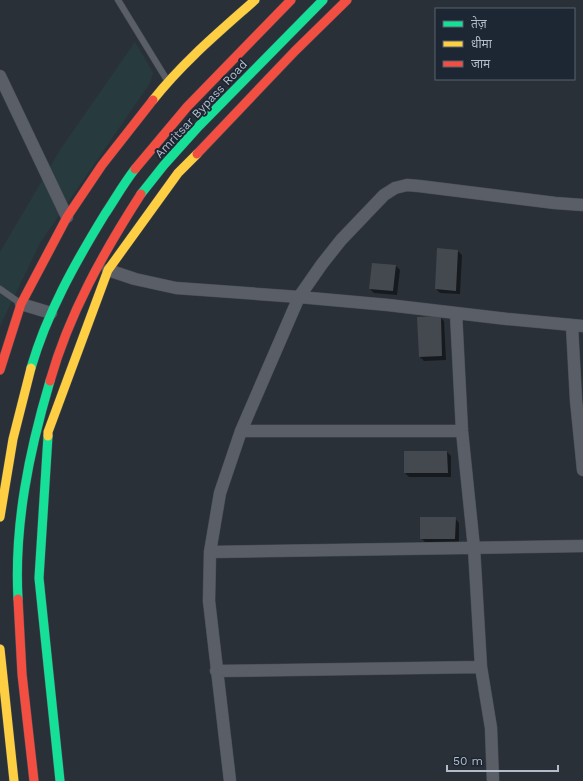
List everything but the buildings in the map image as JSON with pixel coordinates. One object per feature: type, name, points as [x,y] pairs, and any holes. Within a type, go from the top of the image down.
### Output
[{"type":"main road","points":[[0,370],[22,304],[67,217],[102,165],[168,81],[203,46],[255,0]]},
{"type":"main road","name":"Amritsar Bypass Road","points":[[0,516],[10,452],[22,399],[34,359],[51,313],[91,237],[129,177],[154,146],[215,78],[291,0]]},
{"type":"main road","name":"Amritsar Bypass Road","points":[[34,781],[22,670],[17,568],[24,486],[39,413],[55,365],[70,326],[94,274],[108,247],[142,193],[200,124],[324,0]]},
{"type":"main road","points":[[60,781],[39,578],[48,432],[108,270],[178,173],[295,51],[347,0]]},
{"type":"main road","points":[[0,649],[14,781]]},
{"type":"street","points":[[0,76],[67,217]]},
{"type":"street","points":[[230,781],[208,602],[210,552],[220,493],[241,431],[299,297],[341,240],[384,195],[395,188],[407,185],[420,186],[554,203],[583,205]]},
{"type":"street","points":[[108,270],[135,279],[176,288],[388,305],[578,326],[576,400],[583,470]]},
{"type":"street","points":[[22,304],[51,313]]},
{"type":"street","points":[[456,313],[462,431],[474,548],[481,667],[490,728],[493,781]]},
{"type":"street","points":[[241,431],[462,431]]},
{"type":"street","points":[[210,552],[583,546]]},
{"type":"street","points":[[216,671],[481,667]]},
{"type":"lane","points":[[118,0],[168,81]]},
{"type":"lane","points":[[0,289],[22,304]]},
{"type":"green space","points":[[135,42],[153,73],[150,83],[40,243],[0,326],[0,252],[60,150]]},
{"type":"traffic: fast","points":[[141,194],[164,165],[199,126],[323,0]]},
{"type":"traffic: fast","points":[[31,368],[45,328],[63,289],[105,214],[135,169]]},
{"type":"traffic: fast","points":[[18,599],[17,571],[21,516],[30,462],[42,408],[50,381]]},
{"type":"traffic: fast","points":[[48,436],[39,578],[60,781]]},
{"type":"traffic: slow","points":[[153,100],[189,60],[255,0]]},
{"type":"traffic: slow","points":[[48,436],[48,432],[108,270],[178,173],[197,154]]},
{"type":"traffic: slow","points":[[0,517],[13,439],[31,368]]},
{"type":"traffic: slow","points":[[0,649],[14,781]]},
{"type":"traffic: jam","points":[[135,169],[187,107],[291,0]]},
{"type":"traffic: jam","points":[[197,154],[295,51],[347,0]]},
{"type":"traffic: jam","points":[[0,370],[21,304],[67,217],[102,165],[153,100]]},
{"type":"traffic: jam","points":[[50,381],[67,332],[88,284],[113,239],[141,194]]},
{"type":"traffic: jam","points":[[18,599],[22,674],[34,781]]}]
